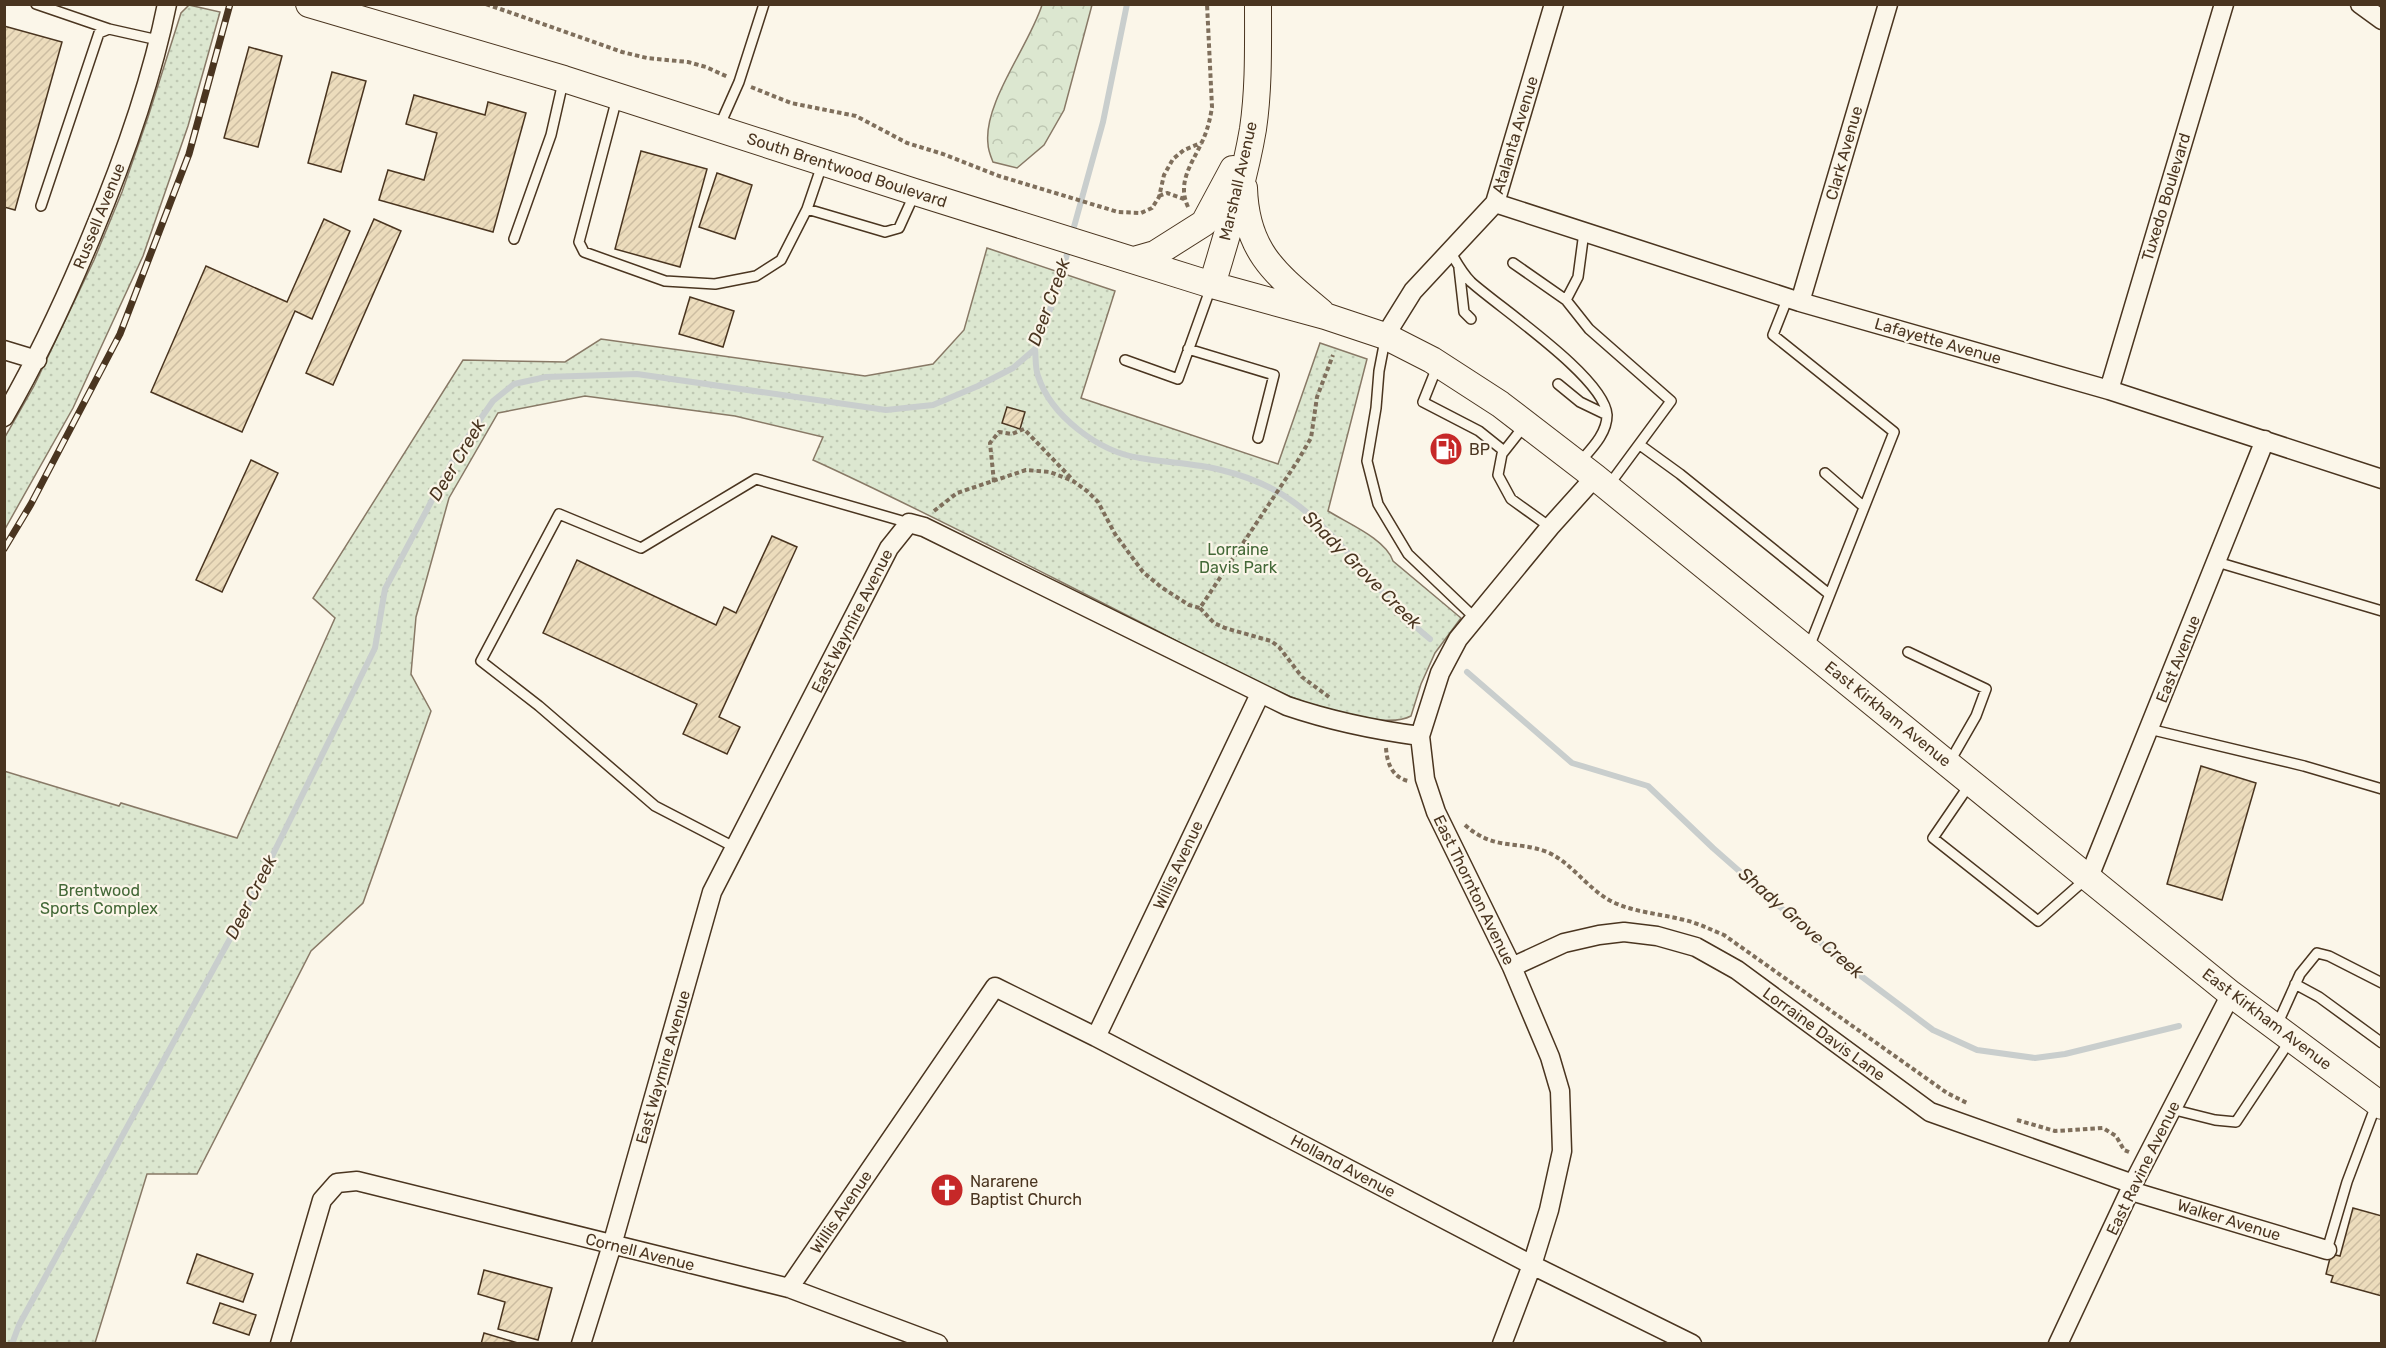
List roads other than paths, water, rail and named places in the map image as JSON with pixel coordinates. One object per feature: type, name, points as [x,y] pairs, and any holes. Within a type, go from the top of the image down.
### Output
[{"type":"main road","name":"South Brentwood Boulevard","points":[[309,4],[564,79],[988,215],[1385,336]]},
{"type":"main road","name":"Marshall Avenue","points":[[1212,285],[1243,176],[1256,99],[1258,4]]},
{"type":"main road","points":[[1134,260],[1155,254],[1204,223],[1233,169],[1256,99]]},
{"type":"main road","points":[[1243,176],[1245,212],[1258,249],[1275,273],[1325,316]]},
{"type":"main road","name":"East Kirkham Avenue","points":[[1385,336],[1438,364],[1526,423],[1949,763],[2231,994],[2379,1104]]},
{"type":"street","name":"Russell Avenue","points":[[4,417],[37,360],[114,183],[142,100],[166,4]]},
{"type":"street","name":"Atalanta Avenue","points":[[1385,336],[1413,291],[1495,203],[1554,4]]},
{"type":"street","name":"Clark Avenue","points":[[1794,300],[1888,4]]},
{"type":"street","name":"Tuxedo Boulevard","points":[[2109,390],[2224,4]]},
{"type":"street","points":[[2360,4],[2382,20]]},
{"type":"street","name":"Lafayette Avenue","points":[[1495,203],[1794,300],[2109,390],[2382,479]]},
{"type":"street","points":[[4,350],[37,360]]},
{"type":"street","name":"East Avenue","points":[[2088,876],[2265,440]]},
{"type":"street","name":"East Thornton Avenue","points":[[1502,1344],[1550,1210],[1562,1151],[1560,1091],[1550,1057],[1512,967],[1436,812],[1425,779],[1420,736],[1440,673],[1458,639],[1594,476]]},
{"type":"street","points":[[916,525],[1260,694],[1321,717],[1420,736]]},
{"type":"street","name":"East Waymire Avenue","points":[[581,1344],[612,1245],[712,892],[889,548],[916,525]]},
{"type":"street","name":"Willis Avenue","points":[[1096,1037],[1260,694]]},
{"type":"street","name":"Lorraine Davis Lane","points":[[1512,967],[1564,943],[1624,932],[1657,936],[1696,947],[1737,970],[1930,1112],[2132,1188]]},
{"type":"street","name":"Willis Avenue","points":[[789,1288],[995,987]]},
{"type":"street","name":"Holland Avenue","points":[[995,987],[1096,1037],[1532,1265],[1692,1344]]},
{"type":"street","name":"East Ravine Avenue","points":[[2058,1344],[2171,1109],[2231,994]]},
{"type":"street","name":"Cornell Avenue","points":[[280,1344],[322,1200],[337,1183],[357,1181],[789,1288],[938,1344]]},
{"type":"street","name":"Walker Avenue","points":[[2132,1188],[2327,1250]]},
{"type":"lane","points":[[36,4],[109,29],[158,40]]},
{"type":"lane","points":[[718,129],[739,82],[764,4]]},
{"type":"lane","points":[[41,206],[99,33],[109,29]]},
{"type":"lane","points":[[514,239],[551,135],[564,79]]},
{"type":"lane","points":[[617,96],[579,242],[584,252],[665,280],[715,284],[756,276],[781,261],[807,209],[822,163]]},
{"type":"lane","points":[[807,209],[885,232],[899,228],[915,192]]},
{"type":"lane","points":[[1566,300],[1578,277],[1584,232]]},
{"type":"lane","points":[[1450,252],[1469,280],[1568,361],[1603,401],[1607,415],[1594,476]]},
{"type":"lane","points":[[1513,263],[1566,300],[1589,329],[1671,401],[1640,445],[1594,476]]},
{"type":"lane","points":[[1460,268],[1464,312],[1471,319]]},
{"type":"lane","points":[[1125,360],[1178,379],[1212,285]]},
{"type":"lane","points":[[1794,300],[1773,335],[1894,432],[1808,649]]},
{"type":"lane","points":[[1385,336],[1367,461],[1378,504],[1408,554],[1475,618]]},
{"type":"lane","points":[[1188,350],[1274,375],[1258,438]]},
{"type":"lane","points":[[1438,364],[1423,402],[1479,431],[1504,451]]},
{"type":"lane","points":[[1558,384],[1580,402],[1607,415]]},
{"type":"lane","points":[[1526,423],[1504,451],[1498,476],[1511,499],[1550,527]]},
{"type":"lane","points":[[1640,445],[1680,474],[1829,594]]},
{"type":"lane","points":[[1826,473],[1864,507]]},
{"type":"lane","points":[[736,848],[655,806],[539,706],[481,661],[559,514],[641,548],[756,479],[916,525]]},
{"type":"lane","points":[[2217,562],[2382,611]]},
{"type":"lane","points":[[1908,652],[1986,689],[1976,716],[1949,763]]},
{"type":"lane","points":[[2149,729],[2304,766],[2382,789]]},
{"type":"lane","points":[[1971,782],[1933,838],[2038,921],[2088,876]]},
{"type":"lane","points":[[2171,1109],[2215,1120],[2236,1122],[2283,1033],[2295,984],[2317,953],[2329,956],[2382,983]]},
{"type":"lane","points":[[2295,984],[2319,997],[2382,1043]]},
{"type":"lane","points":[[2327,1250],[2347,1182],[2379,1104]]},
{"type":"waterway","name":"Deer Creek","points":[[1072,234],[1103,122],[1127,4]]},
{"type":"waterway","name":"Deer Creek","points":[[12,1344],[19,1325],[243,915],[375,648],[385,589],[458,451],[493,401],[514,384],[546,377],[637,374],[886,410],[933,405],[1013,368],[1035,349],[1056,294],[1069,247]]},
{"type":"waterway","name":"Shady Grove Creek","points":[[1035,349],[1037,373],[1044,391],[1065,418],[1078,430],[1093,440],[1124,454],[1221,470],[1240,475],[1276,491],[1311,516],[1329,533],[1412,623],[1430,639]]},
{"type":"waterway","name":"Shady Grove Creek","points":[[1467,672],[1572,763],[1648,786],[1713,848],[1845,964],[1933,1030],[1977,1050],[2035,1058],[2065,1054],[2179,1026]]},
{"type":"railway","points":[[4,549],[31,504],[120,334],[189,154],[230,4]]},
{"type":"place","name":"BP","points":[[1446,449]]},
{"type":"place","name":"Nararene Baptist Church","points":[[947,1190]]},
{"type":"park label","name":"Lorraine Davis Park","points":[[1238,558]]},
{"type":"park label","name":"Brentwood Sports Complex","points":[[99,899]]}]
